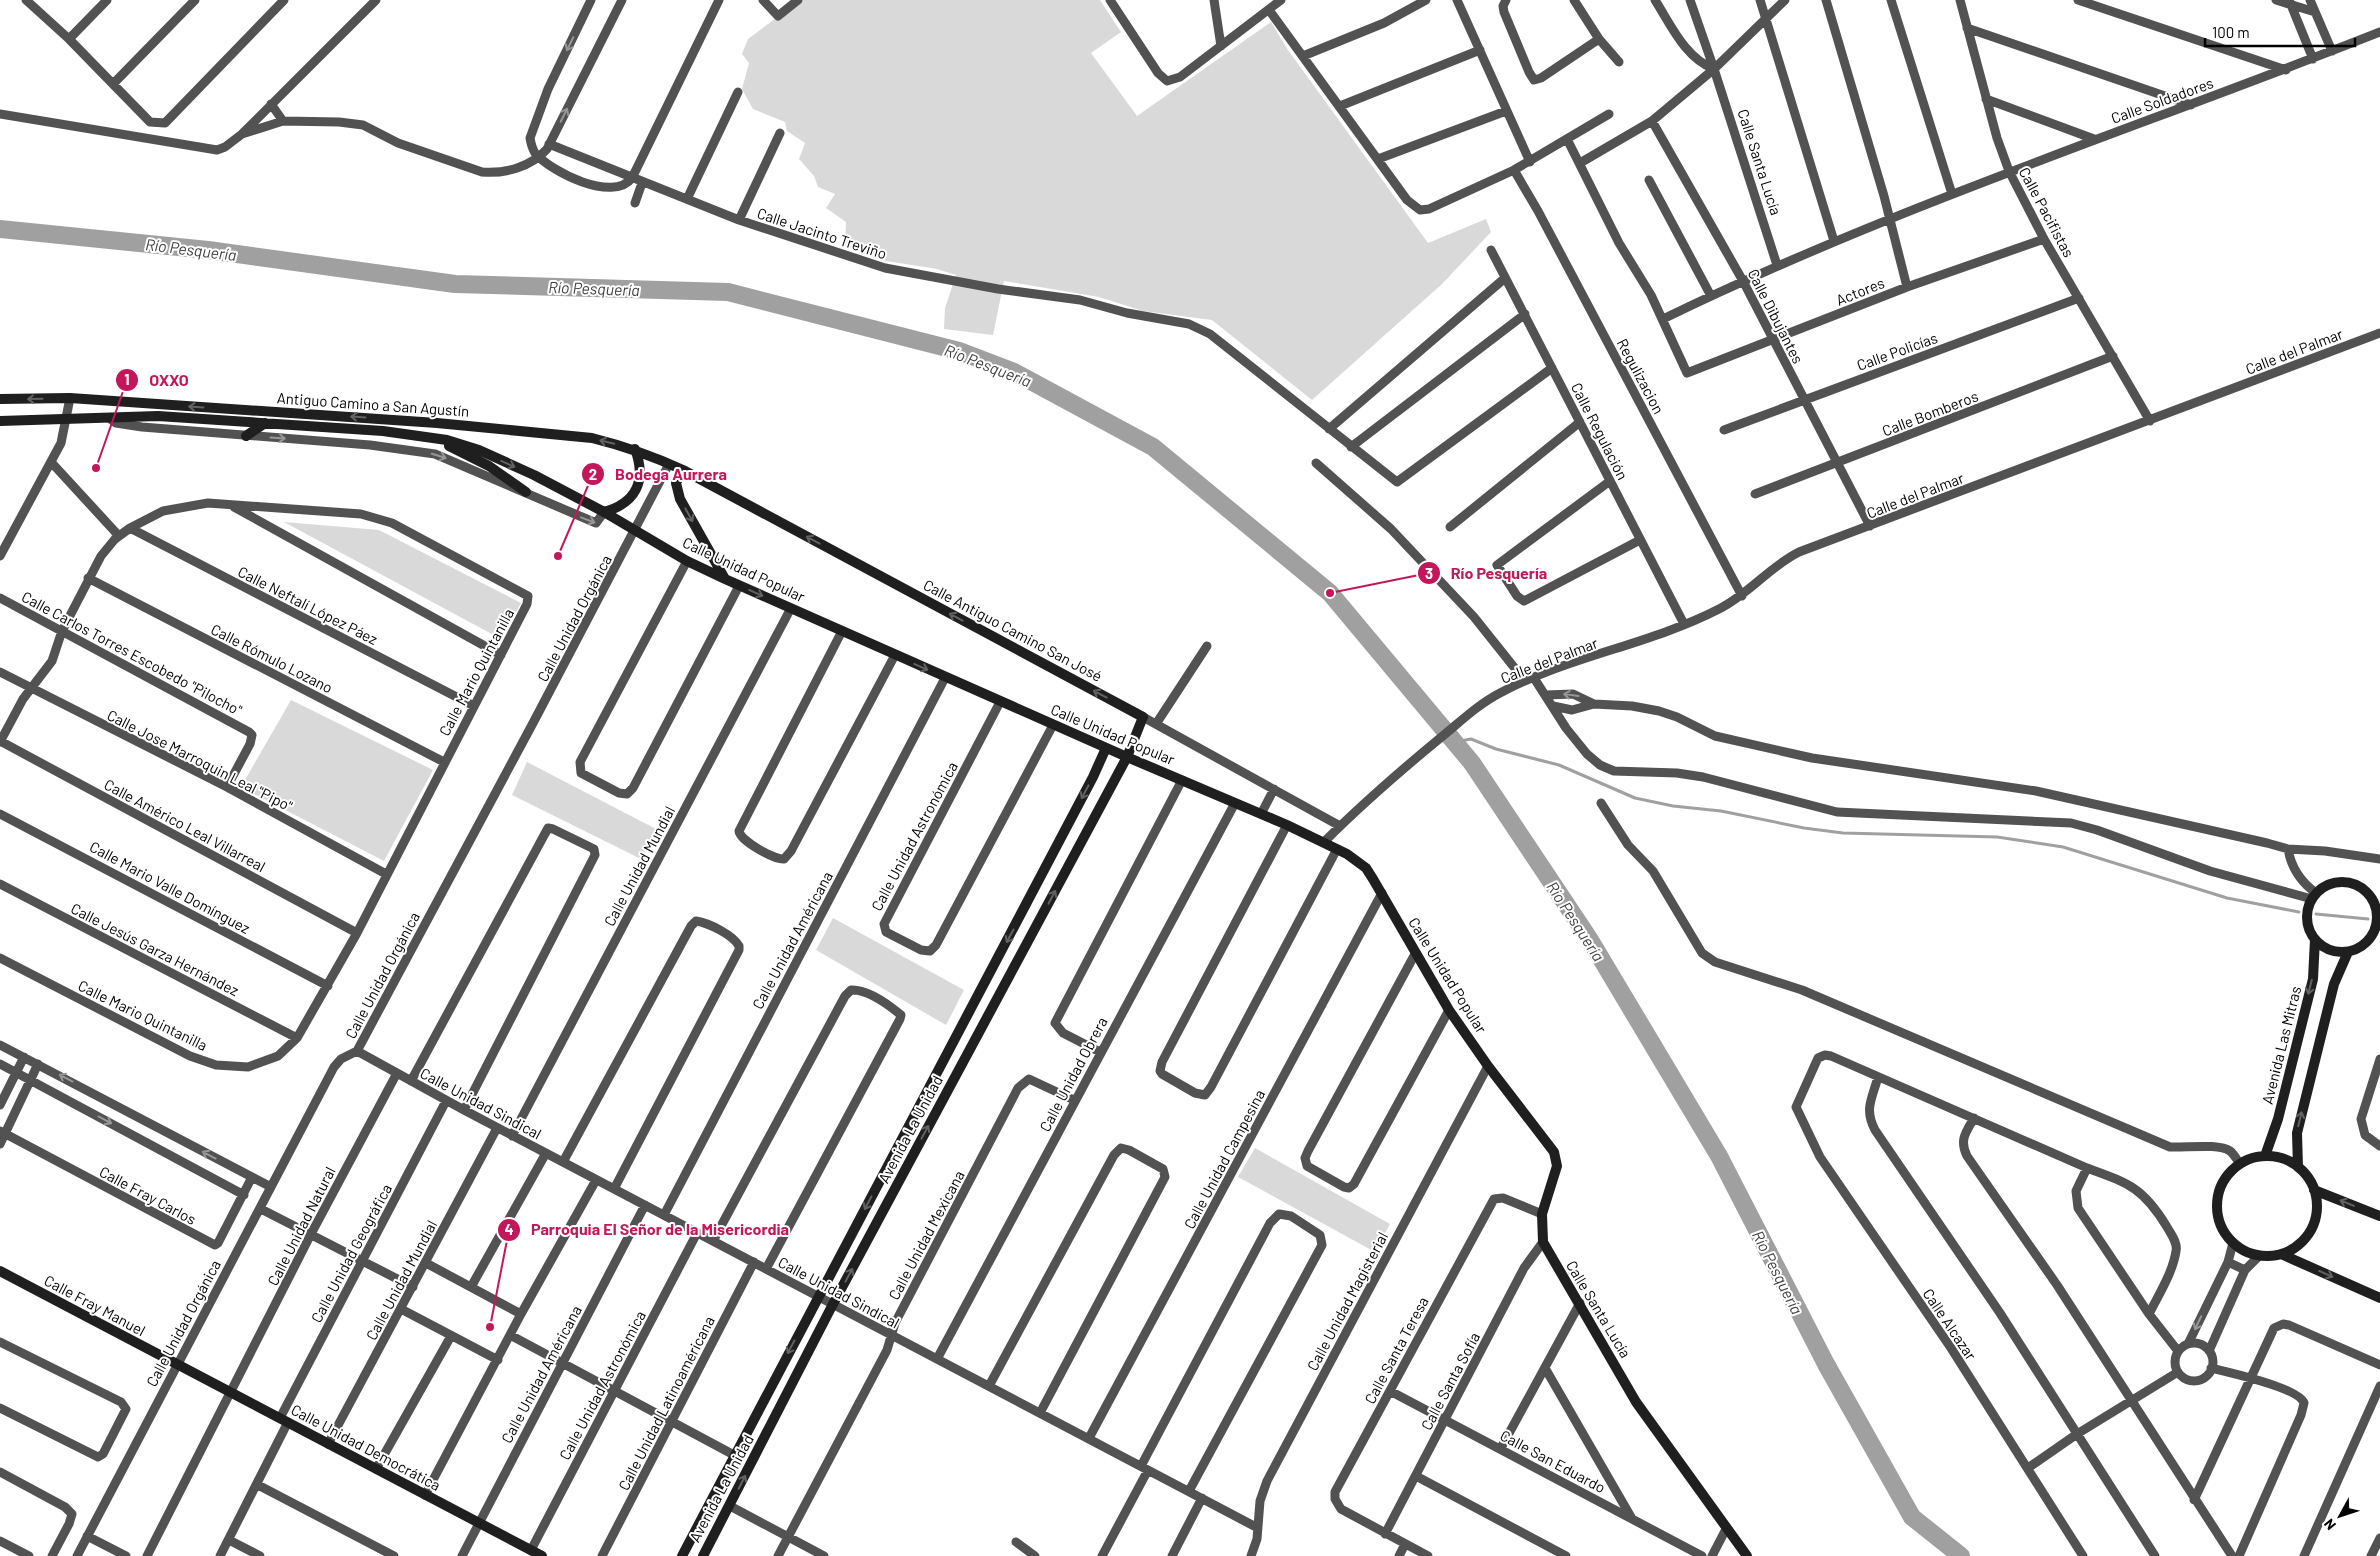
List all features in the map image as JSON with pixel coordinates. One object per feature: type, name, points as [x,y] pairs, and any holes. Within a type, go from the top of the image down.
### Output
[{"type":"street","points":[[26,0],[69,39],[150,122],[165,123]]},
{"type":"street","points":[[69,39],[107,0]]},
{"type":"street","points":[[113,84],[195,0]]},
{"type":"street","points":[[164,141],[165,123],[284,0]]},
{"type":"street","points":[[0,114],[216,150],[232,142],[242,134],[376,0]]},
{"type":"street","points":[[591,0],[548,89],[530,138],[532,148],[540,157],[577,180],[602,188],[622,187],[632,178],[720,0]]},
{"type":"street","points":[[242,134],[283,121],[340,122],[364,125],[398,143],[482,172],[495,173],[509,170],[540,157],[549,144],[622,0]]},
{"type":"street","points":[[762,0],[778,16],[798,0]]},
{"type":"street","points":[[1110,0],[1162,78],[1167,81],[1173,81],[1180,77],[1281,0]]},
{"type":"street","points":[[1303,56],[1384,23],[1426,0]]},
{"type":"street","points":[[1457,0],[1530,162]]},
{"type":"street","points":[[1506,0],[1503,6],[1504,12],[1534,80],[1542,78],[1599,39]]},
{"type":"street","points":[[1574,0],[1599,39],[1618,62]]},
{"type":"street","points":[[1655,0],[1690,53],[1702,64],[1714,68]]},
{"type":"street","name":"Calle Santa Lucía","points":[[1690,0],[1778,265]]},
{"type":"street","points":[[1760,0],[1834,241]]},
{"type":"street","points":[[1580,163],[1652,121],[1714,68],[1785,0]]},
{"type":"street","points":[[1826,0],[1907,287]]},
{"type":"street","points":[[1891,0],[1952,194]]},
{"type":"street","name":"Calle Pacifistas","points":[[1960,0],[1986,99],[2009,171],[2044,239],[2150,420]]},
{"type":"street","points":[[2078,0],[2286,70]]},
{"type":"street","points":[[2276,0],[2315,12]]},
{"type":"street","points":[[2310,0],[2332,51]]},
{"type":"street","points":[[1214,1],[1221,46]]},
{"type":"street","points":[[2290,3],[2313,59]]},
{"type":"street","points":[[1269,10],[1407,200],[1420,210],[1429,208],[1530,162],[1609,114]]},
{"type":"street","points":[[1968,28],[2192,105]]},
{"type":"street","name":"Calle Soldadores","points":[[1663,319],[1834,241],[2009,171],[2286,70],[2380,32]]},
{"type":"street","points":[[1340,106],[1480,50]]},
{"type":"street","points":[[687,199],[738,92]]},
{"type":"street","points":[[1986,99],[2094,139]]},
{"type":"street","points":[[271,104],[283,121]]},
{"type":"street","points":[[1378,159],[1506,111]]},
{"type":"street","name":"Calle Dibujantes","points":[[1652,121],[1743,281],[1870,526]]},
{"type":"street","points":[[148,140],[150,122]]},
{"type":"street","points":[[739,220],[780,133]]},
{"type":"street","points":[[1567,139],[1619,243],[1651,295],[1663,319]]},
{"type":"street","name":"Calle Jacinto Treviño","points":[[549,144],[642,183],[739,220],[885,268],[998,289],[1080,300],[1128,313],[1189,324],[1210,334],[1397,482],[1552,368]]},
{"type":"street","name":"Regulizacion","points":[[1514,170],[1538,211],[1742,596]]},
{"type":"street","points":[[1649,180],[1712,296]]},
{"type":"street","points":[[635,203],[642,183]]},
{"type":"street","name":"Actores","points":[[1663,319],[1687,373],[1907,287],[2044,239]]},
{"type":"street","name":"Calle Regulación","points":[[1492,250],[1684,624]]},
{"type":"street","points":[[1329,429],[1505,278]]},
{"type":"street","name":"Calle Policías","points":[[1724,430],[2079,298]]},
{"type":"street","points":[[1351,447],[1525,314]]},
{"type":"street","name":"Calle del Palmar","points":[[1324,842],[1380,788],[1475,709],[1500,693],[1530,679],[1684,624],[1719,609],[1742,596],[1782,560],[1799,552],[2380,333]]},
{"type":"street","name":"Calle Bomberos","points":[[1755,494],[1838,464],[2113,356]]},
{"type":"street","points":[[0,556],[62,443],[70,398]]},
{"type":"street","name":"Antiguo Camino a San Agustín","points":[[0,399],[70,398],[438,423],[592,438],[635,450],[669,464]]},
{"type":"street","name":"Antiguo Camino a San Agustín","points":[[0,422],[158,416],[383,431],[447,440],[479,450],[534,475],[604,512],[635,532]]},
{"type":"street","points":[[108,418],[116,423],[142,427],[370,445],[435,454],[596,523],[604,512],[620,505],[636,490],[641,470],[635,450]]},
{"type":"street","points":[[1450,527],[1580,422]]},
{"type":"street","points":[[246,436],[265,423]]},
{"type":"street","points":[[429,437],[489,466],[526,492]]},
{"type":"street","points":[[51,462],[119,536]]},
{"type":"street","points":[[1316,463],[1391,529],[1474,617],[1546,696],[1566,728],[1587,754],[1600,765],[1614,771],[1677,773],[1703,777],[1837,812],[2071,823],[2097,830],[2210,871],[2314,896]]},
{"type":"street","name":"Calle Antiguo Camino San José","points":[[669,464],[1156,724],[1340,826]]},
{"type":"street","name":"Calle Unidad Orgánica","points":[[77,1556],[176,1364],[261,1209],[334,1067],[340,1059],[357,1051],[635,532],[669,464]]},
{"type":"street","points":[[683,470],[676,483],[680,499],[725,579]]},
{"type":"street","points":[[1610,480],[1497,565],[1517,596],[1524,601],[1640,540]]},
{"type":"street","name":"Calle Mario Quintanilla","points":[[0,742],[20,704],[52,661],[62,631],[88,578],[102,556],[119,536],[130,528],[148,517],[177,508],[208,503],[330,511],[361,514],[377,518],[392,523],[522,591],[528,596],[528,601],[501,655],[357,933],[297,1038],[278,1056],[248,1067],[216,1065],[190,1056],[0,958]]},
{"type":"street","points":[[232,506],[501,655]]},
{"type":"street","name":"Calle Neftalí López Páez","points":[[130,528],[474,706]]},
{"type":"street","name":"Calle Unidad Popular","points":[[635,532],[687,561],[739,586],[1127,758],[1287,825],[1337,849],[1366,868],[1449,1010],[1488,1066]]},
{"type":"street","points":[[687,561],[580,762],[579,770],[581,773],[619,793],[631,792],[739,586]]},
{"type":"street","name":"Calle Rómulo Lozano","points":[[88,578],[444,762]]},
{"type":"street","name":"Calle Carlos Torres Escobedo \"Pilocho\"","points":[[0,598],[249,732],[252,735],[250,744],[227,787]]},
{"type":"street","name":"Calle Unidad Mundial","points":[[512,1136],[791,608]]},
{"type":"street","points":[[842,631],[740,827],[739,834],[741,838],[776,858],[784,859],[791,851],[895,655]]},
{"type":"street","points":[[1156,724],[1207,646]]},
{"type":"street","name":"Calle Jose Marroquin Leal \"Pipo\"","points":[[0,672],[227,787],[386,874]]},
{"type":"street","name":"Calle Unidad Américana","points":[[664,1216],[945,678]]},
{"type":"street","points":[[1546,696],[1573,694],[1594,704]]},
{"type":"street","name":"Calle Unidad Astronómica","points":[[1000,702],[884,924],[886,932],[921,950],[930,951],[936,945],[1053,724]]},
{"type":"street","points":[[1553,706],[1572,710],[1594,704],[1632,706],[1659,711],[1677,717],[1715,736],[1753,746],[1812,758],[2036,791],[2288,849],[2380,859]]},
{"type":"street","name":"Avenida La Unidad","points":[[703,1556],[833,1304],[1127,758],[1143,717]]},
{"type":"street","name":"Calle Américo Leal Villarreal","points":[[0,742],[357,933]]},
{"type":"street","name":"Avenida La Unidad","points":[[682,1556],[1093,777],[1106,748]]},
{"type":"street","points":[[1100,1052],[1056,1028],[1057,1016],[1182,780]]},
{"type":"street","points":[[1261,814],[1274,789]]},
{"type":"street","name":"Calle Unidad Obrera","points":[[937,1359],[1074,1100],[1235,803]]},
{"type":"street","points":[[1601,803],[1628,845],[1654,871],[1702,953],[1715,962],[1802,990],[2170,1147],[2218,1146],[2227,1149],[2232,1152],[2240,1164]]},
{"type":"street","name":"Calle Mario Valle Domínguez","points":[[0,814],[328,986]]},
{"type":"street","points":[[1287,825],[1162,1062],[1160,1071],[1162,1074],[1195,1093],[1204,1095],[1211,1087],[1337,849]]},
{"type":"street","points":[[411,1081],[550,828],[594,849],[595,855],[464,1110]]},
{"type":"street","points":[[2288,849],[2290,861],[2314,896]]},
{"type":"street","points":[[2367,942],[2376,929],[2376,899],[2362,888],[2348,882],[2334,882],[2314,896],[2307,919],[2315,939],[2327,948],[2348,952],[2367,942],[2380,940]]},
{"type":"street","name":"Calle Jesús Garza Hernández","points":[[0,884],[297,1038]]},
{"type":"street","name":"Calle Unidad Campesina","points":[[1089,1438],[1382,894]]},
{"type":"street","points":[[563,1162],[691,926],[696,922],[705,923],[734,939],[740,946],[614,1189]]},
{"type":"street","name":"Avenida Las Mitras","points":[[2265,1156],[2278,1119],[2313,979],[2315,939]]},
{"type":"street","points":[[2298,1168],[2297,1133],[2334,984],[2348,952]]},
{"type":"street","points":[[1415,954],[1308,1151],[1305,1158],[1307,1166],[1332,1181],[1349,1188],[1357,1179],[1449,1010]]},
{"type":"street","points":[[713,1241],[848,992],[852,990],[861,991],[901,1015],[766,1269]]},
{"type":"street","points":[[0,1045],[271,1187]]},
{"type":"street","name":"Calle Unidad Sindical","points":[[357,1051],[512,1136],[1256,1527]]},
{"type":"street","name":"Calle Alcazar","points":[[1878,1078],[1831,1056],[1821,1056],[1814,1066],[1796,1107],[1830,1172],[1951,1348],[2083,1556]]},
{"type":"street","points":[[0,1105],[24,1057]]},
{"type":"street","points":[[2380,1059],[2377,1082],[2361,1119],[2365,1135],[2380,1146]]},
{"type":"street","points":[[0,1064],[244,1195]]},
{"type":"street","points":[[0,1144],[2,1132],[38,1064]]},
{"type":"street","name":"Calle Santa Lucía","points":[[1488,1066],[1549,1145],[1557,1159],[1557,1166],[1542,1214],[1543,1242],[1636,1402],[1747,1556]]},
{"type":"street","name":"Calle Unidad Magisterial","points":[[1251,1556],[1256,1539],[1260,1502],[1267,1481],[1488,1066]]},
{"type":"street","name":"Calle Unidad Natural","points":[[147,1556],[397,1073]]},
{"type":"street","points":[[2149,1314],[2173,1263],[2177,1249],[2174,1238],[2159,1213],[2138,1190],[2126,1182],[2087,1168],[1878,1078],[1869,1106],[1868,1117],[1875,1130],[2000,1312],[2156,1556]]},
{"type":"street","name":"Calle Unidad Mexicana","points":[[778,1556],[887,1350],[895,1323],[1018,1088],[1029,1079],[1074,1100]]},
{"type":"street","name":"Calle Unidad Geográfica","points":[[220,1556],[258,1485],[284,1420],[362,1261],[446,1101]]},
{"type":"street","points":[[1974,1118],[1963,1137],[1962,1144],[1967,1156],[2057,1285],[2194,1500],[2232,1556]]},
{"type":"street","name":"Calle Unidad Mundial","points":[[328,1444],[497,1128]]},
{"type":"street","name":"Calle Fray Carlos","points":[[2,1132],[212,1245],[217,1244],[252,1177]]},
{"type":"street","points":[[989,1386],[1114,1155],[1124,1148],[1157,1165],[1165,1173],[1161,1185],[1040,1413]]},
{"type":"street","points":[[471,1287],[546,1153]]},
{"type":"street","points":[[2265,1156],[2282,1159],[2298,1168],[2308,1178],[2314,1190],[2317,1208],[2313,1226],[2303,1242],[2281,1254],[2258,1256],[2240,1249],[2232,1242],[2222,1228],[2217,1202],[2227,1177],[2240,1164],[2265,1156]]},
{"type":"street","points":[[2087,1168],[2076,1191],[2078,1208],[2149,1314],[2178,1351]]},
{"type":"street","points":[[425,1495],[521,1314],[596,1180]]},
{"type":"street","points":[[2314,1190],[2380,1216]]},
{"type":"street","name":"Calle Santa Teresa","points":[[1385,1534],[1341,1509],[1335,1499],[1335,1492],[1490,1204],[1497,1197],[1503,1198],[1542,1214]]},
{"type":"street","name":"Calle Unidad Américana","points":[[462,1556],[644,1205]]},
{"type":"street","points":[[261,1209],[413,1287]]},
{"type":"street","points":[[1102,1556],[1144,1468],[1270,1223],[1278,1214],[1291,1216],[1320,1235],[1323,1240],[1320,1252],[1189,1491]]},
{"type":"street","name":"Calle Unidad Astronómica","points":[[531,1550],[697,1233]]},
{"type":"street","name":"Calle Santa Sofía","points":[[1385,1534],[1524,1268],[1543,1242]]},
{"type":"street","points":[[2232,1242],[2228,1262],[2188,1344],[2178,1351],[2175,1362],[2178,1372],[2188,1380],[2199,1380],[2208,1374],[2212,1363],[2209,1351],[2245,1270],[2258,1256]]},
{"type":"street","points":[[2281,1254],[2380,1298]]},
{"type":"street","name":"Calle Unidad Latinoaméricana","points":[[602,1556],[754,1262]]},
{"type":"street","points":[[2228,1262],[2245,1270]]},
{"type":"street","points":[[426,1263],[521,1314]]},
{"type":"street","name":"Calle Fray Manuel","points":[[0,1271],[176,1364]]},
{"type":"street","points":[[1501,1448],[1580,1303]]},
{"type":"street","points":[[401,1309],[498,1360]]},
{"type":"street","points":[[2194,1500],[2274,1328],[2278,1324],[2289,1325],[2380,1365]]},
{"type":"street","points":[[510,1335],[734,1455]]},
{"type":"street","points":[[376,1469],[450,1336]]},
{"type":"street","points":[[0,1342],[126,1406],[100,1457],[94,1457],[0,1408]]},
{"type":"street","points":[[2188,1344],[2200,1344],[2209,1351]]},
{"type":"street","name":"Calle Unidad Democrática","points":[[176,1364],[542,1556]]},
{"type":"street","points":[[1545,1368],[1631,1518]]},
{"type":"street","points":[[2211,1368],[2251,1378],[2299,1396],[2304,1403],[2301,1415],[2239,1556]]},
{"type":"street","points":[[2028,1468],[2077,1434],[2178,1372]]},
{"type":"street","points":[[2304,1556],[2380,1386]]},
{"type":"street","name":"Calle San Eduardo","points":[[1390,1391],[1501,1448],[1702,1556]]},
{"type":"street","points":[[0,1472],[65,1507],[72,1514],[69,1524],[52,1556]]},
{"type":"street","points":[[1416,1476],[1566,1556]]},
{"type":"street","points":[[258,1485],[394,1556]]},
{"type":"street","points":[[1172,1556],[1202,1498]]},
{"type":"street","points":[[730,1506],[824,1556]]},
{"type":"street","points":[[1712,1556],[1726,1529]]},
{"type":"street","points":[[1385,1534],[1428,1556]]},
{"type":"street","points":[[87,1536],[126,1556]]},
{"type":"street","points":[[2374,1555],[2380,1538]]},
{"type":"street","points":[[229,1540],[260,1556]]},
{"type":"street","points":[[0,1541],[29,1556]]},
{"type":"street","points":[[1016,1542],[1035,1556]]},
{"type":"street","points":[[1399,1556],[1405,1544]]},
{"type":"shaded area","points":[[800,0],[1100,0],[1121,32],[1091,53],[1137,116],[1271,22],[1288,50],[1428,243],[1486,219],[1491,232],[1442,284],[1312,400],[1212,320],[1143,311],[1099,297],[1004,281],[993,335],[944,329],[945,308],[956,275],[937,269],[880,260],[845,246],[846,222],[826,208],[835,194],[818,187],[814,176],[799,159],[805,143],[787,131],[785,122],[753,109],[742,89],[749,63],[742,54],[748,39]]},
{"type":"shaded area","points":[[284,522],[379,530],[521,603],[501,639]]},
{"type":"shaded area","points":[[291,700],[433,770],[384,861],[241,787]]},
{"type":"shaded area","points":[[527,762],[656,829],[641,859],[512,795]]},
{"type":"shaded area","points":[[833,918],[964,990],[946,1025],[816,950]]},
{"type":"shaded area","points":[[1255,1148],[1390,1224],[1375,1252],[1238,1177]]},
{"type":"waterway","name":"Río Pesquería","points":[[0,229],[208,250],[455,284],[728,292],[959,351],[1014,372],[1153,447],[1330,593],[1472,763],[1590,940],[1719,1156],[1826,1364],[1912,1517],[1961,1556]]},
{"type":"waterway","points":[[1455,742],[1471,739],[1496,749],[1559,765],[1635,798],[1673,806],[1721,811],[1804,828],[1843,833],[1997,837],[2063,847],[2227,898],[2299,912]]},
{"type":"waterway","points":[[2316,914],[2368,919]]},
{"type":"place","name":"OXXO","points":[[96,468]]},
{"type":"place","name":"Bodega Aurrera","points":[[558,556]]},
{"type":"place","name":"Río Pesquería","points":[[1330,593]]},
{"type":"place","name":"Parroquia El Señor de la Misericordia","points":[[490,1327]]}]
